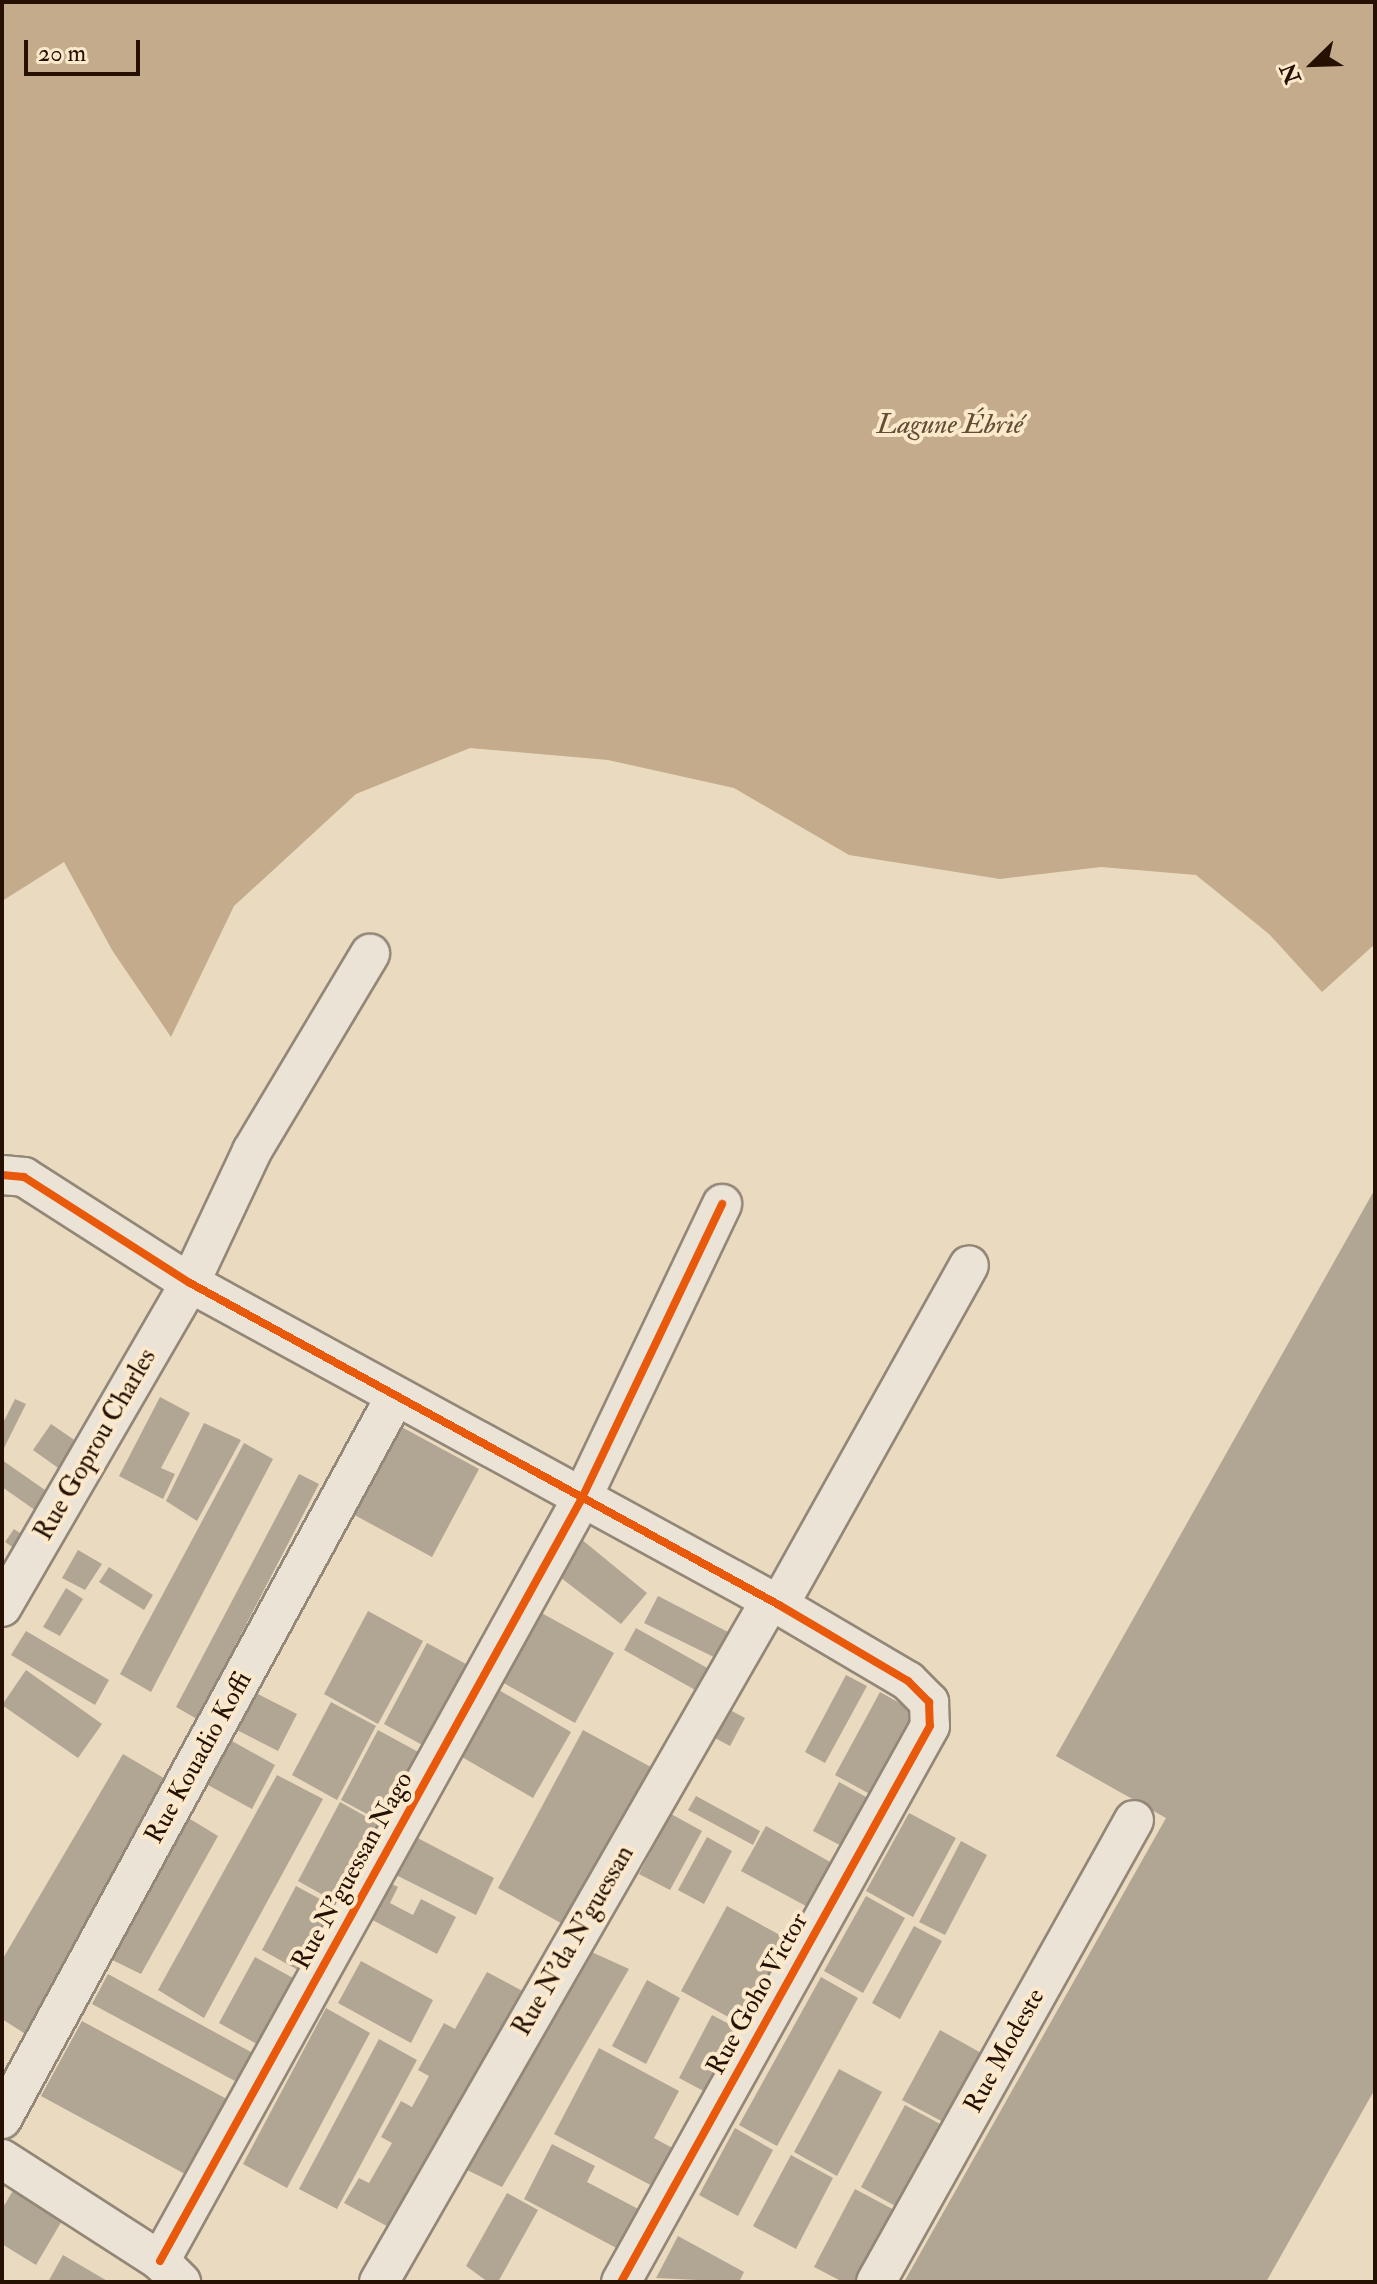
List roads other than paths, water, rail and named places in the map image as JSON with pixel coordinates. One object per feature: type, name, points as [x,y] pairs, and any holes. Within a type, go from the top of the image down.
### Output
[{"type":"street","name":"Rue Goprou Charles","points":[[2,1607],[190,1283],[252,1151],[370,954]]},
{"type":"street","points":[[2,1175],[24,1177],[190,1283],[581,1500],[774,1603]]},
{"type":"street","name":"Rue N'guessan Nago","points":[[170,2271],[581,1500],[722,1204]]},
{"type":"street","name":"Rue N'da N'guessan","points":[[379,2282],[969,1265]]},
{"type":"street","name":"Rue Kouadio Koffi","points":[[2,2119],[395,1397]]},
{"type":"street","name":"Rue Goho Victor","points":[[621,2282],[930,1726],[929,1702],[920,1691],[774,1603]]},
{"type":"street","name":"Rue Modeste","points":[[876,2282],[1134,1820]]},
{"type":"street","points":[[2,2159],[170,2271]]},
{"type":"water","name":"Lagune Ébrié","points":[[2,2],[1375,2],[1375,944],[1322,992],[1269,934],[1196,875],[1101,867],[1000,879],[849,855],[734,788],[608,760],[470,748],[356,794],[234,906],[171,1037],[112,950],[64,862],[2,901]]}]
